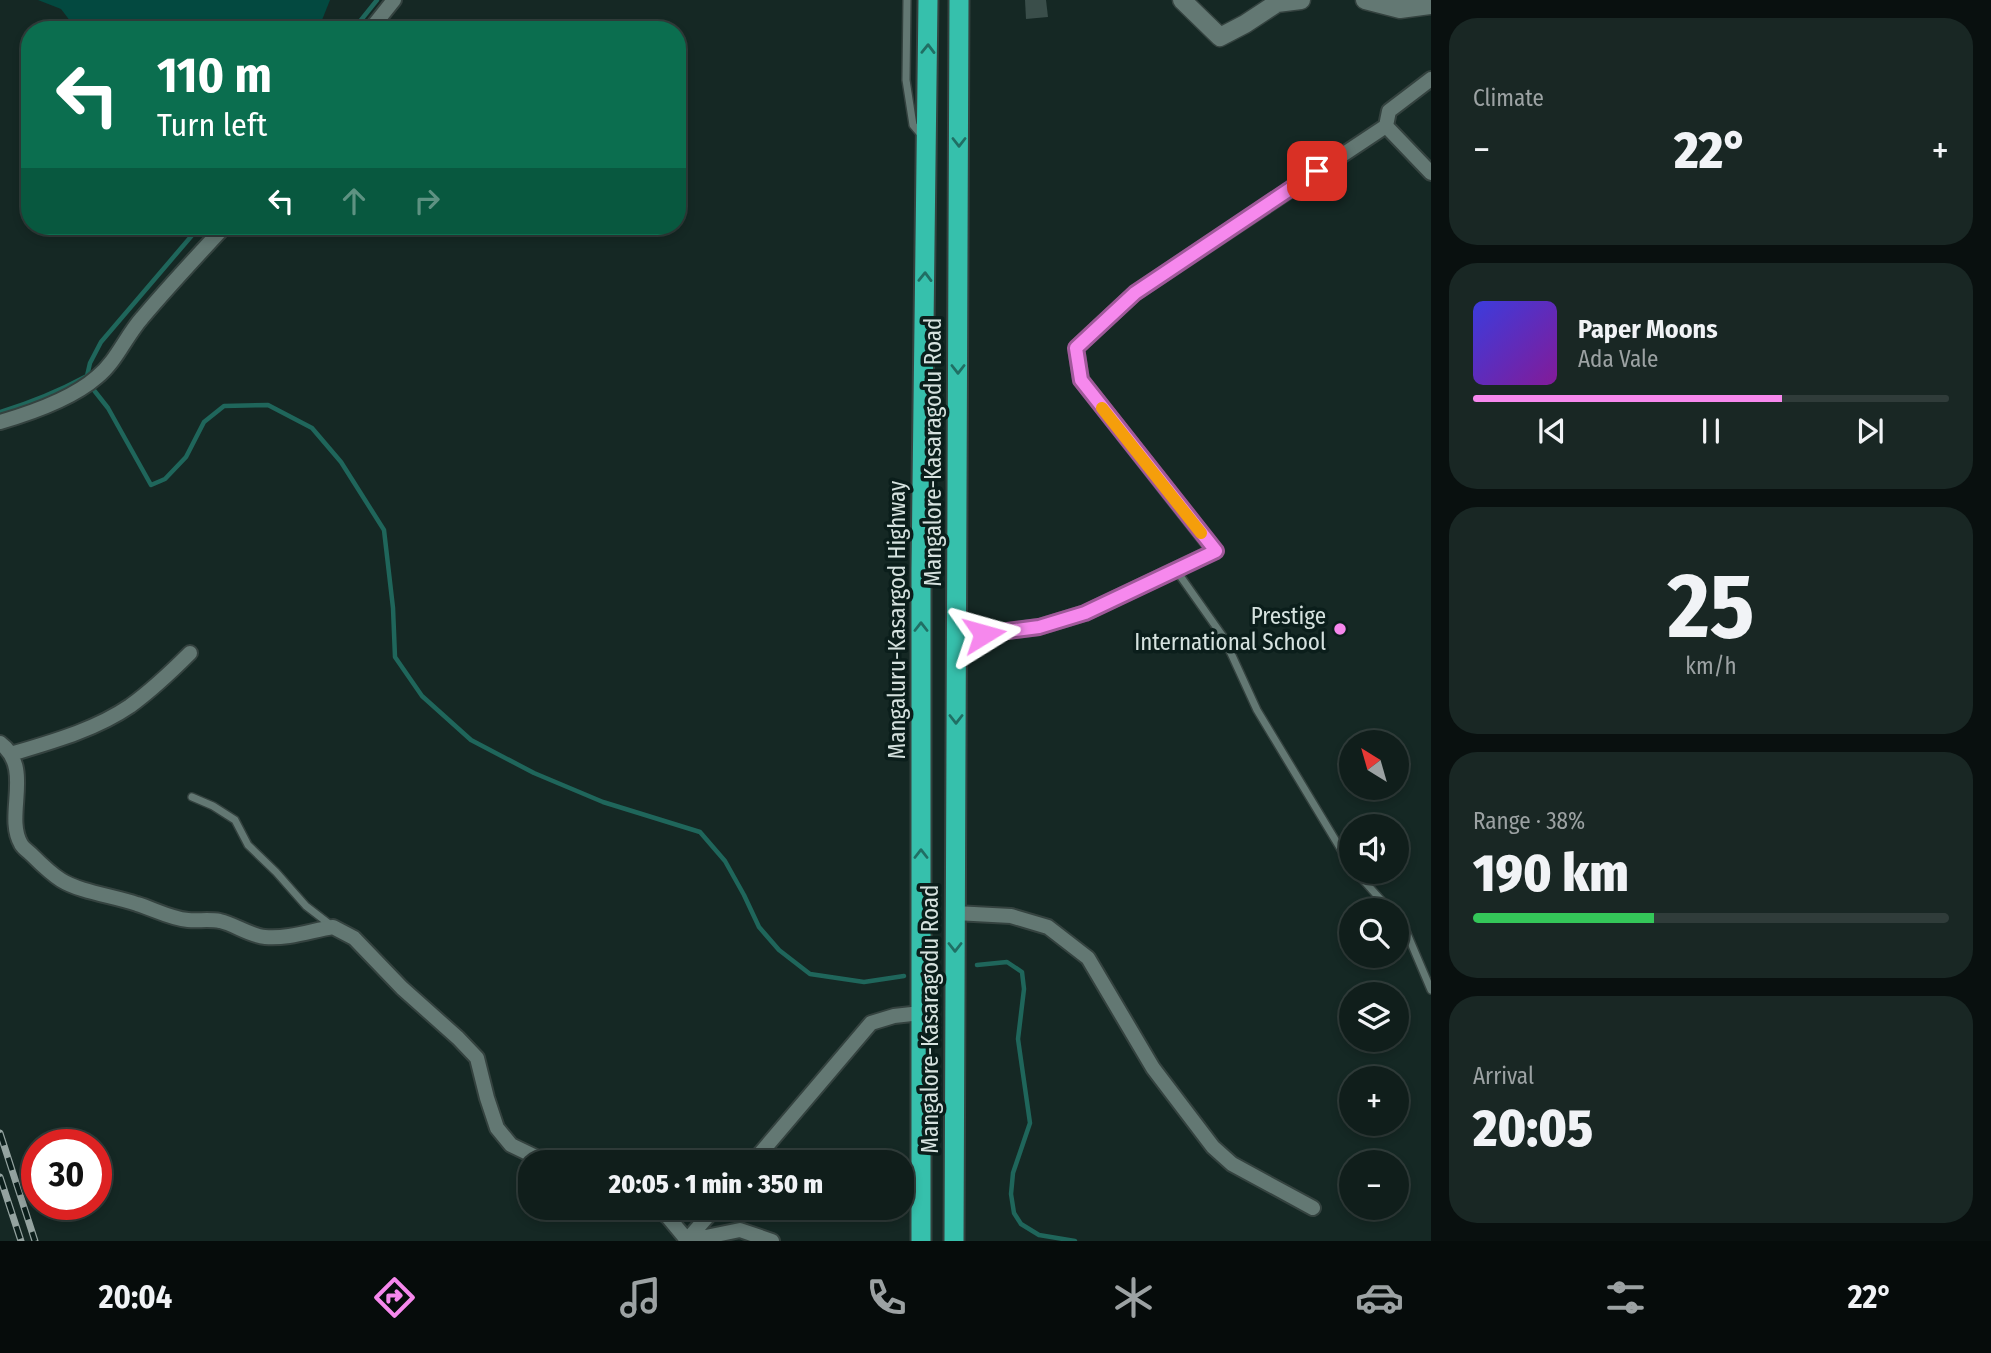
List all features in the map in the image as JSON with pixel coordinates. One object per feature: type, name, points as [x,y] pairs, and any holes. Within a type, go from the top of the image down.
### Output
[{"type":"highway","name":"Mangaluru-Kasargod Highway","points":[[921,1241],[921,569],[928,0]]},
{"type":"highway","name":"Mangalore-Kasaragodu Road","points":[[954,1241],[960,0]]},
{"type":"street","points":[[377,21],[394,0]]},
{"type":"street","points":[[1182,0],[1220,37],[1277,2],[1301,0]]},
{"type":"street","points":[[1365,0],[1400,9],[1431,5]]},
{"type":"street","points":[[956,638],[1039,627],[1085,613],[1216,551],[1081,380],[1076,348],[1135,293],[1386,126],[1390,111],[1431,79]]},
{"type":"street","points":[[1386,126],[1431,173]]},
{"type":"street","points":[[0,422],[26,415],[82,389],[96,378],[105,370],[141,320],[217,235]]},
{"type":"street","points":[[10,754],[91,727],[128,707],[162,681],[190,653]]},
{"type":"street","points":[[0,743],[10,754],[19,786],[15,819],[21,844],[62,881],[138,904],[164,915],[189,920],[218,920],[261,937],[288,937],[333,927],[354,938],[402,988],[477,1058],[497,1128],[511,1145],[521,1150]]},
{"type":"street","points":[[955,913],[1011,916],[1048,927],[1088,958],[1153,1068],[1213,1147],[1232,1164],[1313,1208]]},
{"type":"street","points":[[763,1150],[871,1023],[894,1016],[922,1013]]},
{"type":"street","points":[[670,1220],[687,1241]]},
{"type":"street","points":[[687,1241],[705,1220]]},
{"type":"street","points":[[687,1241],[740,1230],[772,1241]]},
{"type":"lane","points":[[907,0],[905,50],[911,118],[916,131],[926,140]]},
{"type":"lane","points":[[1176,570],[1224,638],[1257,710],[1339,846]]},
{"type":"lane","points":[[192,797],[235,820],[248,845],[306,906],[333,927]]},
{"type":"lane","points":[[1367,884],[1379,898]]},
{"type":"lane","points":[[1409,938],[1431,990]]},
{"type":"green space","points":[[38,0],[330,0],[322,21],[70,21],[61,9]]},
{"type":"building","points":[[1025,0],[1046,0],[1048,17],[1026,19]]},
{"type":"waterway","points":[[360,21],[377,0]]},
{"type":"waterway","points":[[192,235],[101,342],[90,363],[87,376],[151,485],[165,479],[186,457],[204,422],[224,406],[268,405],[312,428],[341,462],[384,530],[393,608],[395,657],[422,696],[471,740],[534,773],[603,802],[700,832],[725,861],[759,927],[779,950],[810,974],[864,982],[904,976]]},
{"type":"waterway","points":[[0,412],[66,387],[87,376]]},
{"type":"waterway","points":[[977,965],[1007,962],[1022,972],[1024,989],[1018,1039],[1030,1123],[1013,1173],[1011,1194],[1014,1213],[1021,1224],[1039,1235],[1075,1241]]},
{"type":"railway","points":[[0,1133],[35,1241]]},
{"type":"railway","points":[[0,1177],[21,1241]]},
{"type":"slow traffic","points":[[1102,408],[1201,533]]},
{"type":"place","name":"Prestige International School","points":[[1340,629]]},
{"type":"route","points":[[984,634],[1039,627],[1085,613],[1216,551],[1081,380],[1076,348],[1135,293],[1317,171]]}]
